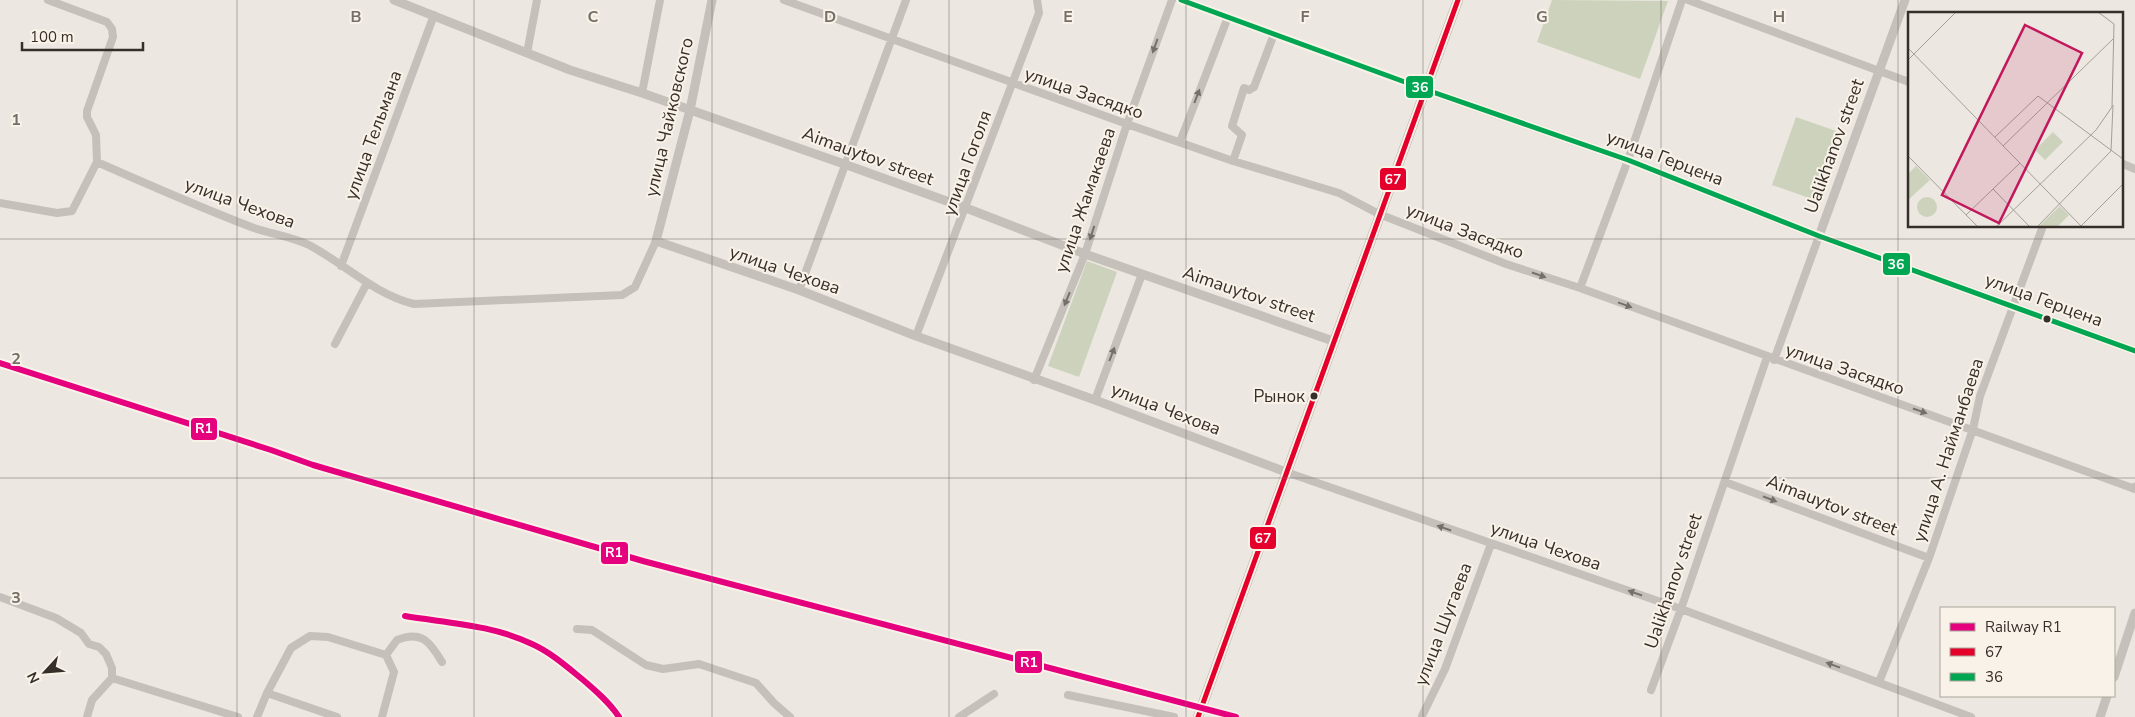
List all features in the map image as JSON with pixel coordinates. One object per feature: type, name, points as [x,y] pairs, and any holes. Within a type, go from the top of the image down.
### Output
[{"type":"main road","points":[[1198,717],[1458,0]]},
{"type":"street","points":[[0,204],[57,213],[72,211],[96,162],[96,135],[87,118],[87,111],[114,37],[112,29],[107,22],[48,0]]},
{"type":"street","name":"Aimauytov street","points":[[394,0],[404,2],[570,70],[642,93],[844,164],[1085,254],[1333,341]]},
{"type":"street","points":[[527,53],[537,0]]},
{"type":"street","points":[[642,93],[660,0]]},
{"type":"street","name":"улица Чайковского","points":[[656,241],[690,110],[712,0]]},
{"type":"street","name":"улица Засядко","points":[[784,0],[1012,84],[1233,161],[1339,193],[1379,214],[1506,264],[1580,288],[2134,488]]},
{"type":"street","points":[[799,290],[906,0]]},
{"type":"street","name":"улица Гоголя","points":[[916,336],[1039,13],[1037,0]]},
{"type":"street","name":"улица Жамакаева","points":[[1034,380],[1085,254],[1127,124],[1172,0]]},
{"type":"street","name":"улица Герцена","points":[[1181,0],[1424,90],[1628,160],[1819,236],[2135,351]]},
{"type":"street","points":[[1580,288],[1628,160],[1682,0]]},
{"type":"street","points":[[1688,0],[1908,82]]},
{"type":"street","name":"Ualikhanov street","points":[[1651,690],[1724,482],[1819,236],[1905,0]]},
{"type":"street","name":"улица Тельмана","points":[[341,266],[434,15]]},
{"type":"street","points":[[1180,142],[1228,17]]},
{"type":"street","points":[[1233,161],[1242,134],[1232,126],[1244,88],[1249,90],[1254,87],[1274,34]]},
{"type":"street","name":"улица Чехова","points":[[96,162],[254,228],[308,245],[367,283],[398,300],[414,304],[622,295],[635,287],[656,241],[799,290],[916,336],[1034,380],[1095,400],[1286,472],[1681,609],[1971,717]]},
{"type":"street","points":[[2122,163],[2135,169]]},
{"type":"street","name":"улица А. Найманбаева","points":[[1879,682],[1929,558],[1973,429],[1980,396],[2042,228]]},
{"type":"street","points":[[1095,400],[1142,274]]},
{"type":"street","points":[[336,344],[367,283]]},
{"type":"street","name":"Aimauytov street","points":[[1724,482],[1929,558]]},
{"type":"street","name":"улица Шугаева","points":[[1422,716],[1445,668],[1490,544]]},
{"type":"street","points":[[0,596],[56,618],[80,633],[89,644],[99,647],[106,654],[112,668],[112,678],[92,700],[87,717]]},
{"type":"street","points":[[2115,675],[2132,634],[2135,614]]},
{"type":"street","points":[[577,628],[592,630],[646,665],[662,670],[699,664],[756,682],[774,703],[790,717]]},
{"type":"street","points":[[257,717],[267,693],[291,648],[310,636],[328,637],[386,655],[394,672],[382,717]]},
{"type":"street","points":[[386,655],[397,640],[417,636],[431,644],[442,662]]},
{"type":"street","points":[[112,678],[238,717]]},
{"type":"street","points":[[267,693],[337,717]]},
{"type":"street","points":[[959,717],[994,694]]},
{"type":"street","points":[[1068,695],[1174,717]]},
{"type":"street","points":[[2100,717],[2107,697]]},
{"type":"green space","points":[[1552,0],[1668,1],[1640,79],[1537,42]]},
{"type":"green space","points":[[1796,117],[1836,131],[1812,199],[1772,185]]},
{"type":"green space","points":[[1087,261],[1117,272],[1079,377],[1048,366]]},
{"type":"railway","points":[[0,363],[78,388]]},
{"type":"railway","points":[[405,616],[486,629],[539,647],[564,664],[597,692],[619,717]]},
{"type":"rail line","name":"R1","points":[[0,363],[313,465],[643,561],[1236,717]]},
{"type":"rail line","name":"R1","points":[[405,616],[486,629],[539,647],[564,664],[597,692],[619,717]]},
{"type":"transit line","name":"36","points":[[1181,0],[1424,89],[1628,160],[1819,236],[2135,351]]},
{"type":"transit line","name":"67","points":[[1198,717],[1458,0]]},
{"type":"place","name":"Рынок","points":[[1314,396]]}]
